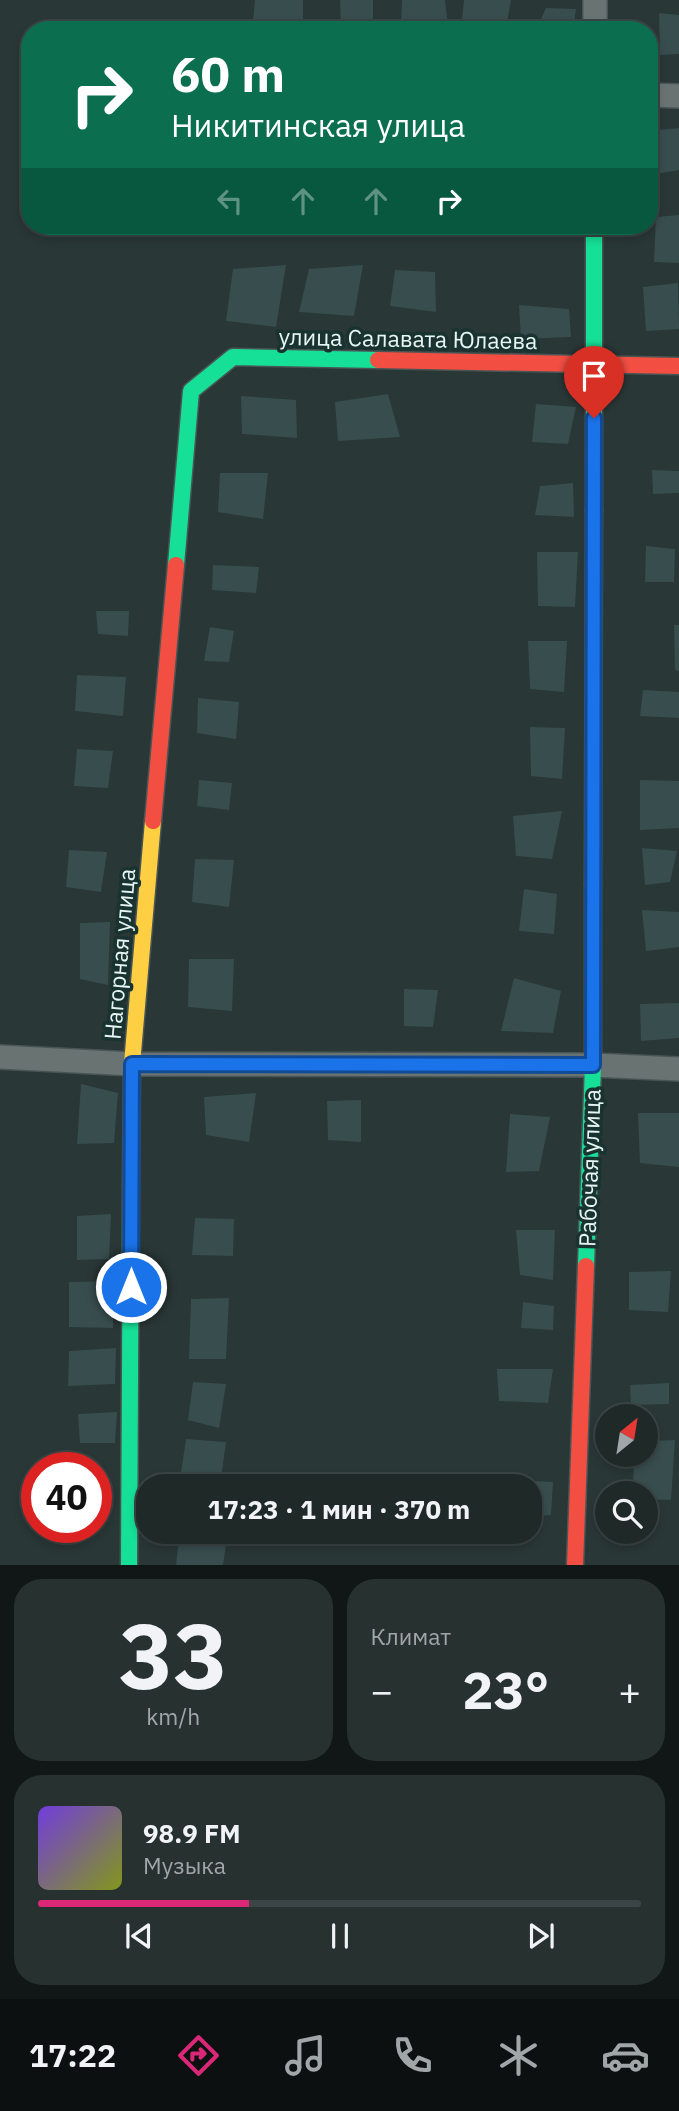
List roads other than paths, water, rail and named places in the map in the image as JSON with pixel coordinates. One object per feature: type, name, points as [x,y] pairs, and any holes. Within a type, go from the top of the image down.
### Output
[{"type":"street","points":[[595,0],[595,21]]},
{"type":"street","points":[[658,95],[679,96]]},
{"type":"street","name":"Рабочая улица","points":[[575,1565],[593,1065],[594,235]]},
{"type":"street","name":"улица Салавата Юлаева","points":[[191,391],[233,357],[679,366]]},
{"type":"street","name":"Нагорная улица","points":[[129,1565],[132,1064],[191,391]]},
{"type":"street","points":[[0,1057],[132,1064],[593,1065],[679,1069]]}]
